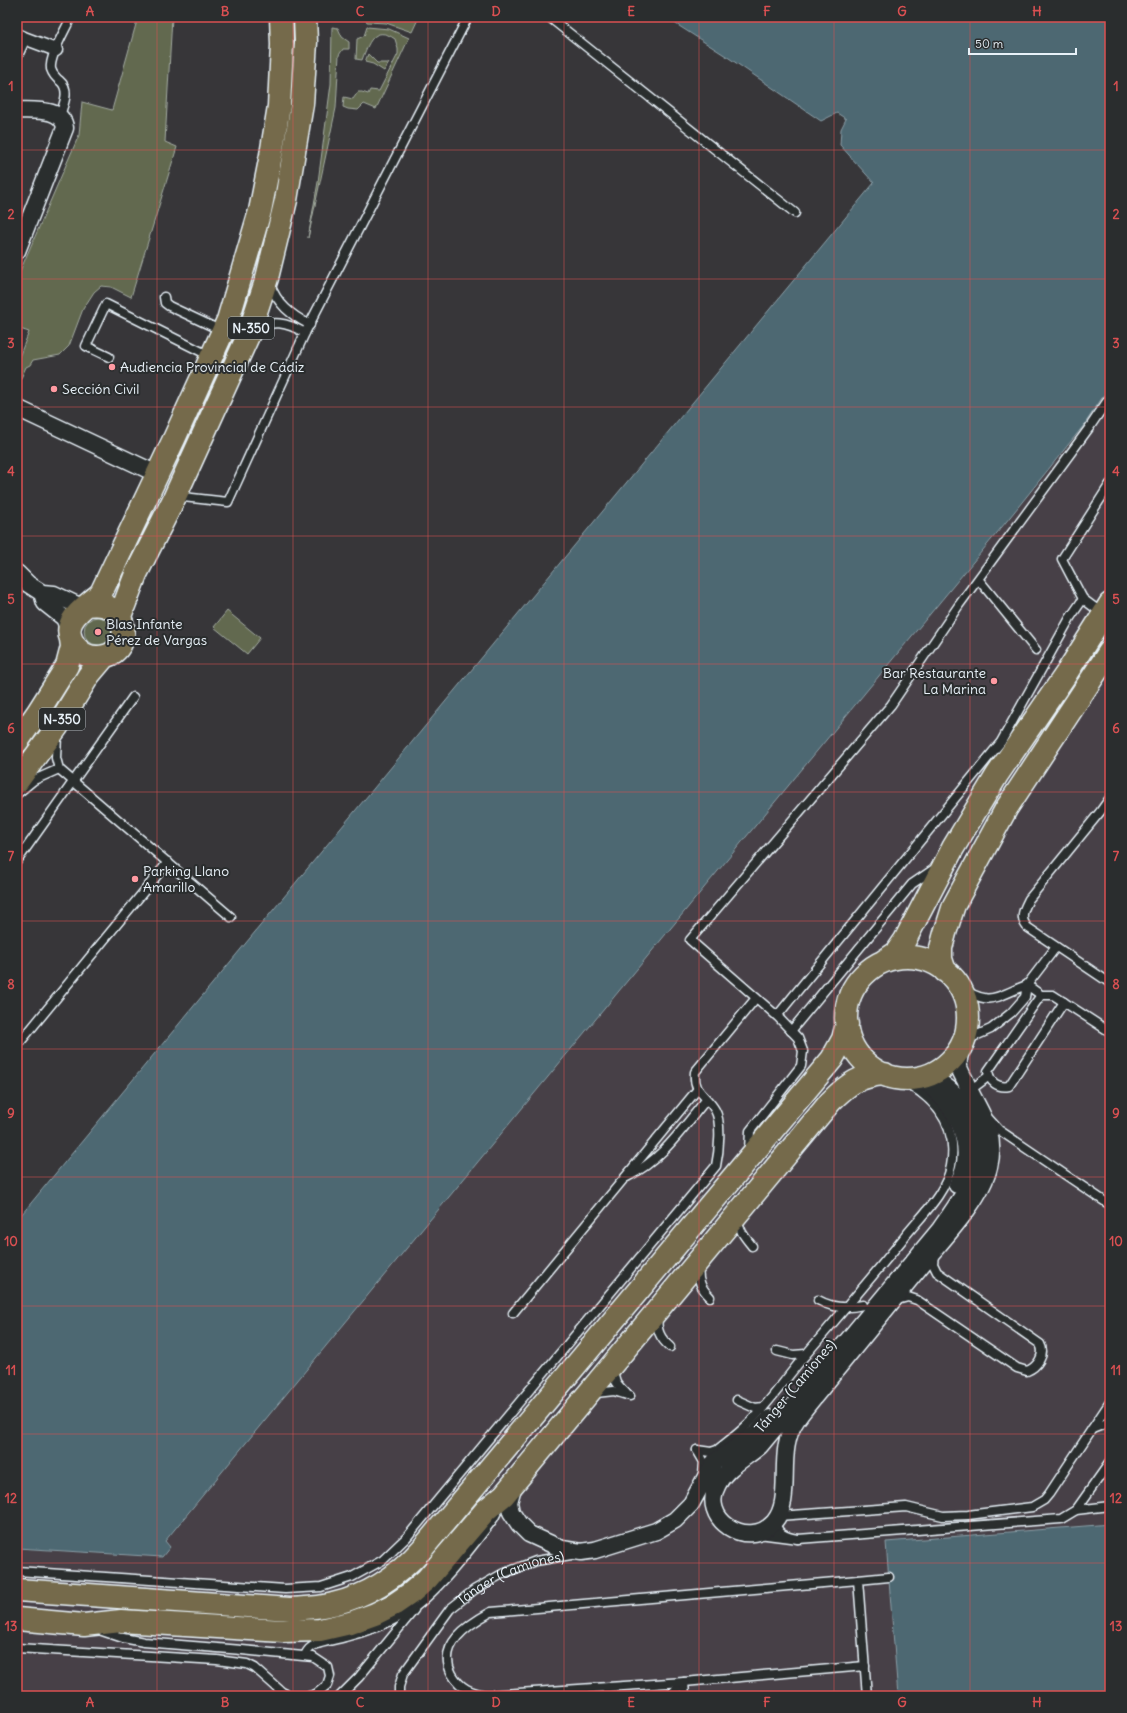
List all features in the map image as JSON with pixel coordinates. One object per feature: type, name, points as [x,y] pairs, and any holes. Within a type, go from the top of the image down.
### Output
[{"type":"main road","name":"N-350","points":[[17,742],[67,666],[72,647],[71,635],[73,618],[77,612],[88,606],[101,593],[228,320],[260,211],[271,155],[278,106],[282,45],[281,17]]},
{"type":"main road","name":"N-350","points":[[17,782],[57,727],[89,675],[105,656],[117,649],[121,643],[124,630],[120,616],[136,574],[173,501],[248,336],[268,278],[284,207],[302,104],[306,42],[305,17]]},
{"type":"main road","points":[[88,606],[103,604],[110,607],[120,616]]},
{"type":"main road","points":[[17,1590],[290,1609],[333,1604],[375,1588],[392,1577],[409,1563],[422,1550],[832,1059],[843,1039],[852,992],[865,974],[896,952],[905,940],[946,862],[998,776],[1107,609]]},
{"type":"main road","points":[[71,635],[74,645],[85,655],[98,658],[105,656]]},
{"type":"main road","points":[[17,1619],[84,1625],[121,1622],[283,1631],[320,1630],[350,1623],[375,1614],[395,1604],[427,1579],[486,1510],[509,1489],[831,1101],[845,1087],[860,1078],[905,1076],[944,1068],[952,1061],[963,1043],[967,1031],[967,1013],[962,994],[941,960],[941,948],[954,905],[1006,809],[1110,651]]},
{"type":"main road","points":[[884,961],[894,958],[916,958],[926,960],[951,978]]},
{"type":"main road","points":[[847,1024],[854,1045],[860,1054],[876,1070],[905,1076]]},
{"type":"street","points":[[17,54],[20,36],[56,50]]},
{"type":"street","points":[[17,110],[52,112],[60,116],[65,124],[64,132],[17,251]]},
{"type":"street","points":[[17,408],[157,474]]},
{"type":"street","points":[[17,573],[28,584],[42,593],[54,594],[75,604],[88,606]]},
{"type":"street","points":[[42,593],[45,603],[64,618],[71,635]]},
{"type":"street","points":[[905,1076],[934,1079],[950,1089],[959,1099],[973,1123],[977,1136],[977,1166],[973,1178],[957,1205],[940,1229],[760,1446],[724,1474],[717,1484],[712,1502],[715,1511],[719,1519],[735,1530],[755,1534],[768,1527],[776,1518],[783,1499],[784,1454],[791,1429],[936,1248],[975,1196],[988,1170],[991,1157],[990,1135],[988,1125],[980,1108],[969,1091],[960,1067],[963,1043]]},
{"type":"street","name":"Tánger (Camiones)","points":[[581,1552],[616,1545],[667,1526],[684,1512],[697,1496],[702,1483],[714,1462],[756,1433],[768,1421],[855,1306],[935,1217],[960,1181],[965,1166],[966,1150],[957,1117],[947,1102],[925,1082],[905,1076]]},
{"type":"street","points":[[509,1489],[511,1512],[518,1524],[529,1534],[562,1549],[581,1552]]},
{"type":"lane","points":[[60,116],[66,93],[64,85],[54,75],[51,64],[71,17]]},
{"type":"lane","points":[[173,501],[183,497],[228,502],[306,333],[468,17]]},
{"type":"lane","points":[[549,17],[795,213]]},
{"type":"lane","points":[[268,278],[274,295],[284,308],[310,325]]},
{"type":"lane","points":[[164,298],[165,303],[169,306],[223,332]]},
{"type":"lane","points":[[109,357],[86,346],[106,304],[211,357]]},
{"type":"lane","points":[[248,336],[258,327],[271,322],[278,322],[295,327],[306,333]]},
{"type":"lane","points":[[748,1160],[750,1130],[801,1066],[804,1059],[802,1044],[777,1016],[690,940],[891,705],[959,605],[979,580],[1110,397]]},
{"type":"lane","points":[[1107,609],[1083,598],[1062,559],[1110,484]]},
{"type":"lane","points":[[979,580],[1036,650]]},
{"type":"lane","points":[[777,1016],[1000,742],[1070,618],[1083,598]]},
{"type":"lane","points":[[17,861],[133,697]]},
{"type":"lane","points":[[57,727],[56,758],[59,769],[231,917]]},
{"type":"lane","points":[[17,794],[34,780],[59,769]]},
{"type":"lane","points":[[1110,798],[1029,899],[1022,914],[1022,919],[1027,927],[1110,983]]},
{"type":"lane","points":[[17,1046],[168,862]]},
{"type":"lane","points":[[791,1031],[912,884],[946,862]]},
{"type":"lane","points":[[963,1043],[991,1029],[1011,1013],[1025,997],[1027,985],[1056,947]]},
{"type":"lane","points":[[951,978],[975,997],[984,999],[995,999],[1027,985]]},
{"type":"lane","points":[[1027,985],[1041,995],[1053,995],[1110,1032]]},
{"type":"lane","points":[[1041,995],[988,1071],[989,1076],[995,1084],[1004,1087],[1009,1086],[1064,1002]]},
{"type":"lane","points":[[17,1572],[285,1589],[321,1587],[352,1577],[382,1560],[407,1537],[716,1166],[719,1123],[715,1110],[697,1090],[694,1080],[695,1072],[756,998]]},
{"type":"lane","points":[[969,1091],[989,1076]]},
{"type":"lane","points":[[513,1313],[697,1090]]},
{"type":"lane","points":[[625,1178],[643,1169],[662,1154],[706,1100]]},
{"type":"lane","points":[[980,1108],[999,1130],[1110,1205]]},
{"type":"lane","points":[[742,1208],[738,1219],[739,1227],[742,1234],[752,1246]]},
{"type":"lane","points":[[891,1303],[903,1297],[917,1300],[1017,1368],[1027,1371],[1035,1366],[1041,1357],[1042,1348],[1040,1344],[937,1272],[932,1260],[936,1248]]},
{"type":"lane","points":[[702,1256],[698,1274],[700,1285],[710,1297]]},
{"type":"lane","points":[[818,1300],[828,1306],[855,1306]]},
{"type":"lane","points":[[702,1483],[704,1462],[696,1450],[711,1452],[717,1450],[747,1425],[806,1354],[855,1306]]},
{"type":"lane","points":[[659,1308],[657,1325],[661,1339],[670,1347]]},
{"type":"lane","points":[[777,1351],[793,1355],[806,1354]]},
{"type":"lane","points":[[586,1396],[602,1391],[614,1390],[630,1396],[615,1382],[613,1377],[615,1361]]},
{"type":"lane","points":[[737,1400],[755,1408],[763,1407]]},
{"type":"lane","points":[[798,1539],[781,1534],[775,1526],[776,1518],[906,1507],[943,1516],[968,1515],[1032,1507],[1044,1500],[1049,1494],[1110,1402]]},
{"type":"lane","points":[[1092,1429],[1110,1422]]},
{"type":"lane","points":[[714,1462],[730,1440]]},
{"type":"lane","points":[[755,1534],[798,1539],[1061,1519],[1076,1510],[1110,1462]]},
{"type":"lane","points":[[340,1696],[359,1677],[494,1518],[509,1489]]},
{"type":"lane","points":[[1076,1510],[1110,1506]]},
{"type":"lane","name":"Tánger (Camiones)","points":[[399,1696],[399,1687],[404,1674],[428,1638],[450,1610],[474,1590],[502,1574],[536,1561],[581,1552]]},
{"type":"lane","points":[[865,1666],[684,1682],[487,1696],[475,1694],[464,1688],[455,1680],[449,1669],[447,1661],[451,1645],[470,1623],[491,1612],[889,1578]]},
{"type":"lane","points":[[858,1580],[867,1696],[862,1696]]},
{"type":"lane","points":[[305,1655],[308,1650],[315,1645],[347,1637],[380,1626],[405,1613],[426,1598]]},
{"type":"lane","points":[[84,1625],[123,1638],[144,1642],[305,1655],[321,1661],[328,1667],[330,1676],[327,1685],[316,1694],[309,1696]]},
{"type":"lane","points":[[17,1648],[217,1660],[247,1664],[255,1668],[282,1692],[290,1696]]},
{"type":"lane","points":[[669,1696],[684,1682]]},
{"type":"lane","points":[[684,1682],[685,1696]]},
{"type":"shaded area","points":[[1110,386],[1110,1524],[886,1542],[898,1696],[17,1696],[17,1548],[162,1557],[170,1547],[165,1541],[1006,522],[1084,425]]},
{"type":"green space","points":[[138,17],[172,17],[165,142],[177,147],[131,297],[111,287],[101,286],[94,292],[83,309],[69,346],[60,355],[33,360],[30,365],[26,367],[17,387],[17,362],[29,332],[17,328],[17,278],[79,135],[82,102],[112,110]]},
{"type":"green space","points":[[364,17],[419,17],[412,32],[386,23],[367,22]]},
{"type":"green space","points":[[332,27],[338,28],[342,37],[349,42],[349,49],[343,49],[339,55],[336,108],[308,238],[318,182],[331,84]]},
{"type":"green space","points":[[367,27],[389,29],[409,38],[376,109],[364,104],[358,110],[348,109],[343,107],[344,97],[353,99],[358,92],[368,94],[370,90],[379,91],[398,54],[395,39],[388,35],[382,34],[373,38],[362,60],[356,59],[357,39],[364,36]]},
{"type":"green space","points":[[368,54],[377,63],[389,63],[384,71],[373,64],[365,62]]},
{"type":"green space","points":[[227,611],[260,638],[247,654],[214,627]]},
{"type":"green space","points":[[98,617],[104,618],[108,621],[111,625],[111,637],[108,641],[104,644],[98,645],[92,644],[88,641],[85,637],[84,631],[85,625],[88,621],[92,618]]},
{"type":"water","points":[[665,17],[1110,17],[1110,386],[1084,425],[1006,522],[165,1541],[170,1547],[162,1557],[17,1548],[17,1220],[874,183],[840,145],[841,129],[846,119],[837,113],[821,121],[726,56]]},
{"type":"water","points":[[1110,1524],[1110,1696],[898,1696],[886,1542]]},
{"type":"place","name":"Audiencia Provincial de Cádiz","points":[[112,367]]},
{"type":"place","name":"Sección Civil","points":[[54,389]]},
{"type":"place","name":"Blas Infante Pérez de Vargas","points":[[98,632]]},
{"type":"place","name":"Bar Restaurante La Marina","points":[[994,681]]},
{"type":"place","name":"Parking Llano Amarillo","points":[[135,879]]}]
